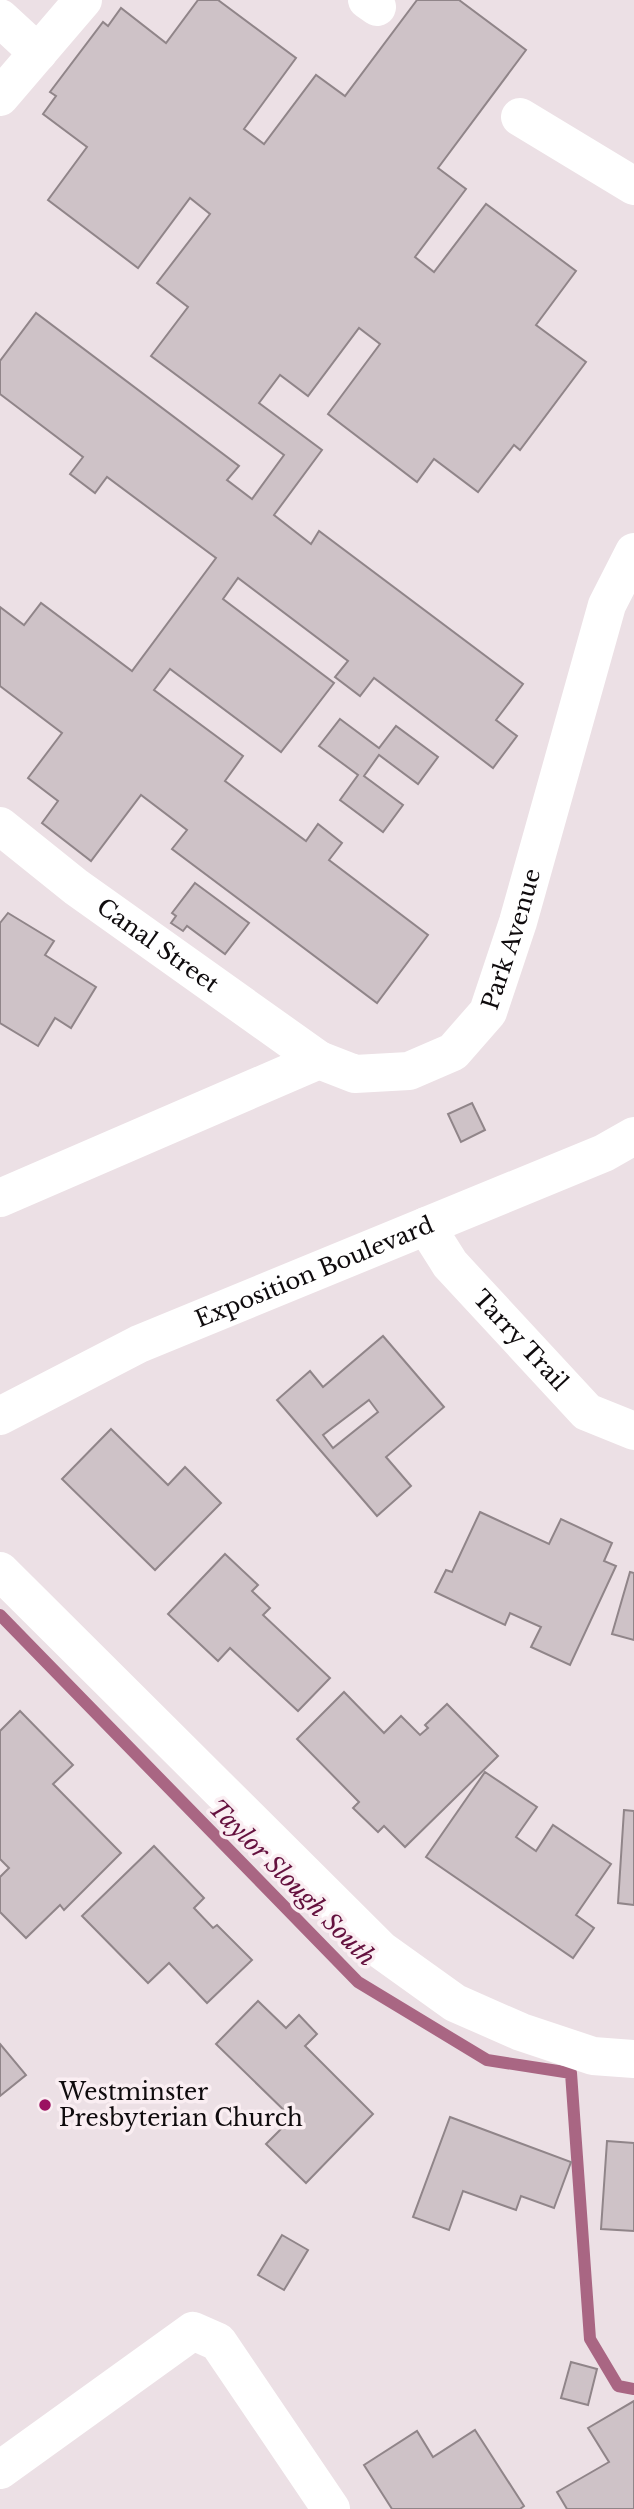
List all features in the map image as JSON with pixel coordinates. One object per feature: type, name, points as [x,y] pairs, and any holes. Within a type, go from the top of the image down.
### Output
[{"type":"street","points":[[0,97],[83,0]]},
{"type":"street","points":[[0,18],[38,53]]},
{"type":"street","points":[[520,117],[634,186]]},
{"type":"street","name":"Park Avenue","points":[[319,1060],[355,1074],[409,1071],[453,1052],[488,1012],[518,922],[607,606],[634,552]]},
{"type":"street","name":"Canal Street","points":[[0,825],[76,887],[319,1060]]},
{"type":"street","points":[[0,1198],[10,1191],[319,1060]]},
{"type":"street","name":"Exposition Boulevard","points":[[0,1416],[139,1344],[604,1153],[634,1136]]},
{"type":"street","name":"Tarry Trail","points":[[426,1226],[450,1264],[587,1412],[634,1431]]},
{"type":"street","points":[[0,1571],[381,1950],[455,2003],[522,2032],[593,2056],[634,2059]]},
{"type":"street","points":[[0,2470],[194,2331],[218,2342],[331,2509]]},
{"type":"building","points":[[198,0],[218,0],[296,58],[244,129],[264,144],[316,75],[345,96],[417,0],[459,0],[526,50],[438,168],[466,189],[415,257],[434,272],[486,204],[576,271],[536,325],[586,362],[520,450],[514,445],[478,492],[434,459],[417,482],[328,414],[380,344],[359,328],[308,396],[280,375],[259,403],[322,450],[274,515],[311,544],[319,531],[523,684],[496,720],[517,736],[493,768],[374,678],[360,696],[335,677],[348,661],[238,578],[223,599],[334,683],[281,752],[170,669],[154,690],[243,756],[225,781],[306,841],[318,824],[342,843],[329,860],[428,935],[377,1003],[172,849],[187,830],[141,795],[91,861],[42,823],[58,801],[28,778],[62,733],[0,686],[0,607],[24,625],[41,603],[132,671],[216,558],[107,477],[95,493],[70,474],[83,457],[0,394],[0,361],[36,313],[239,466],[227,480],[252,499],[284,455],[151,356],[188,307],[157,283],[210,214],[190,198],[138,268],[48,200],[87,147],[43,114],[56,96],[50,92],[103,22],[108,26],[121,8],[166,43]]},
{"type":"building","points":[[340,719],[379,748],[396,726],[438,757],[418,784],[379,755],[364,776],[403,805],[383,832],[340,800],[358,775],[319,746]]},
{"type":"building","points":[[195,883],[249,923],[225,954],[187,926],[183,931],[171,923],[176,916],[172,913]]},
{"type":"building","points":[[8,913],[54,941],[45,955],[96,987],[71,1028],[55,1018],[38,1046],[0,1023],[0,923]]},
{"type":"building","points":[[472,1103],[485,1130],[461,1142],[448,1114]]},
{"type":"building","points":[[383,1336],[444,1407],[386,1457],[411,1486],[377,1516],[277,1400],[310,1371],[323,1387]],"holes":[[[369,1400],[378,1412],[333,1448],[323,1435]]]},
{"type":"building","points":[[111,1429],[168,1485],[185,1467],[221,1503],[155,1570],[62,1479]]},
{"type":"building","points":[[480,1512],[549,1544],[561,1519],[612,1543],[604,1561],[616,1566],[570,1665],[531,1647],[541,1627],[510,1613],[505,1625],[435,1592],[446,1570],[452,1572]]},
{"type":"building","points":[[225,1554],[258,1585],[252,1591],[270,1608],[263,1615],[330,1678],[298,1711],[230,1648],[218,1661],[168,1614]]},
{"type":"building","points":[[630,1572],[634,1573],[634,1640],[612,1634]]},
{"type":"building","points":[[344,1692],[384,1733],[401,1716],[420,1735],[428,1728],[425,1725],[447,1704],[498,1756],[405,1847],[384,1826],[378,1832],[353,1808],[359,1802],[297,1739]]},
{"type":"building","points":[[20,1711],[73,1765],[53,1784],[121,1853],[64,1910],[60,1905],[26,1938],[0,1912],[0,1877],[9,1868],[0,1859],[0,1731]]},
{"type":"building","points":[[485,1772],[537,1807],[516,1837],[536,1851],[553,1825],[611,1864],[576,1915],[594,1928],[573,1958],[426,1857]]},
{"type":"building","points":[[624,1810],[634,1811],[634,1905],[618,1903]]},
{"type":"building","points":[[154,1846],[204,1898],[194,1908],[213,1928],[217,1925],[252,1960],[207,2003],[169,1963],[148,1983],[82,1916]]},
{"type":"building","points":[[258,2001],[286,2028],[299,2015],[317,2034],[305,2046],[373,2114],[306,2183],[266,2144],[292,2118],[216,2044]]},
{"type":"building","points":[[0,2044],[26,2075],[0,2096]]},
{"type":"building","points":[[450,2117],[571,2162],[554,2208],[521,2196],[516,2210],[463,2191],[449,2230],[413,2217]]},
{"type":"building","points":[[607,2141],[634,2143],[634,2231],[601,2229]]},
{"type":"building","points":[[282,2235],[308,2250],[284,2290],[258,2275]]},
{"type":"building","points":[[571,2362],[597,2369],[588,2405],[561,2398]]},
{"type":"building","points":[[634,2401],[634,2509],[567,2509],[557,2492],[609,2462],[588,2428]]},
{"type":"building","points":[[475,2430],[524,2506],[520,2509],[392,2509],[364,2465],[417,2431],[433,2457]]},
{"type":"waterway","name":"Taylor Slough South","points":[[0,1615],[358,1982],[487,2060],[571,2073],[590,2339],[618,2386],[634,2389]]},
{"type":"place","name":"Westminster Presbyterian Church","points":[[45,2105]]}]
